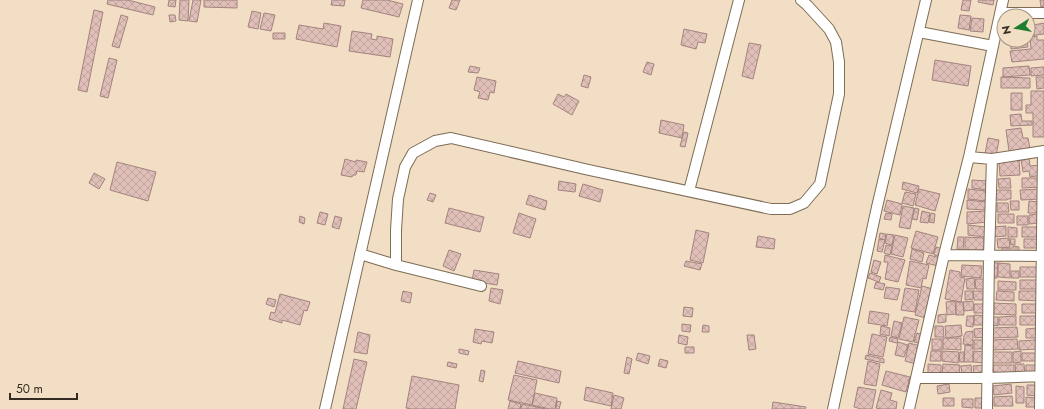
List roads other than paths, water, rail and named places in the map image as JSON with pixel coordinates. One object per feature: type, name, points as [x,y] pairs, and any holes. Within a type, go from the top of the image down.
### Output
[{"type":"street","points":[[325,409],[418,0]]},
{"type":"street","points":[[689,191],[740,0]]},
{"type":"street","points":[[396,265],[398,199],[406,167],[413,153],[435,141],[451,138],[771,210],[790,210],[804,203],[820,184],[839,94],[839,62],[836,42],[829,29],[801,0]]},
{"type":"street","points":[[832,409],[877,207],[926,0]]},
{"type":"street","points":[[919,32],[993,46]]},
{"type":"street","points":[[909,409],[944,255],[969,157],[996,34]]},
{"type":"street","points":[[969,157],[992,159],[1043,151],[1042,376],[1040,409]]},
{"type":"street","points":[[987,409],[992,159]]},
{"type":"street","points":[[360,254],[396,265],[481,286]]},
{"type":"street","points":[[944,255],[1043,256]]},
{"type":"street","points":[[916,378],[1042,376]]}]
